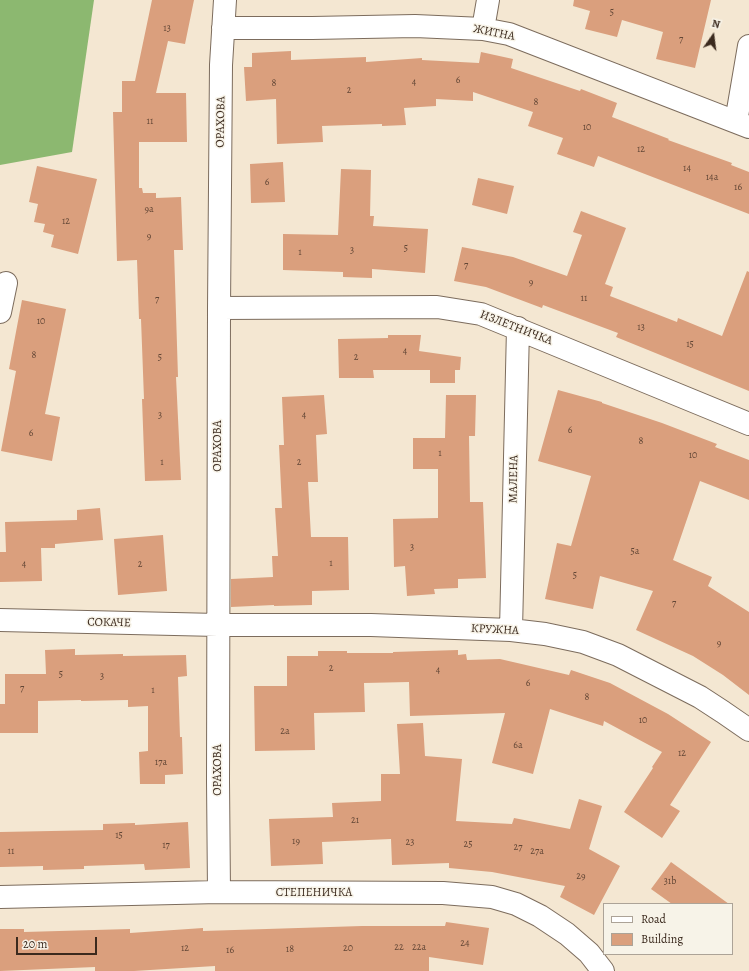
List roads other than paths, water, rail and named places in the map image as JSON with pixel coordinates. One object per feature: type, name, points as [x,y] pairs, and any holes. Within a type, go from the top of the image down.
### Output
[{"type":"street","name":"ОРАХОВА","points":[[219,892],[219,308],[223,28],[225,0]]},
{"type":"street","points":[[483,29],[488,0]]},
{"type":"street","name":"ЖИТНА","points":[[223,28],[415,26],[483,29],[509,34],[742,124]]},
{"type":"street","points":[[742,124],[749,46]]},
{"type":"street","points":[[0,312],[6,283]]},
{"type":"street","name":"ИЗЛЕТНИЧКА","points":[[219,308],[437,307],[481,314],[749,424]]},
{"type":"street","name":"МАЛЕНА","points":[[511,630],[518,328]]},
{"type":"street","name":"СОКАЧЕ","points":[[0,620],[218,625]]},
{"type":"street","name":"КРУЖНА","points":[[218,625],[371,626],[511,630],[545,634],[583,642],[618,655],[700,697],[749,730]]},
{"type":"street","name":"СТЕПЕНИЧКА","points":[[0,897],[219,892],[442,893],[492,897],[516,904],[540,916],[567,934],[589,953],[603,971]]}]
